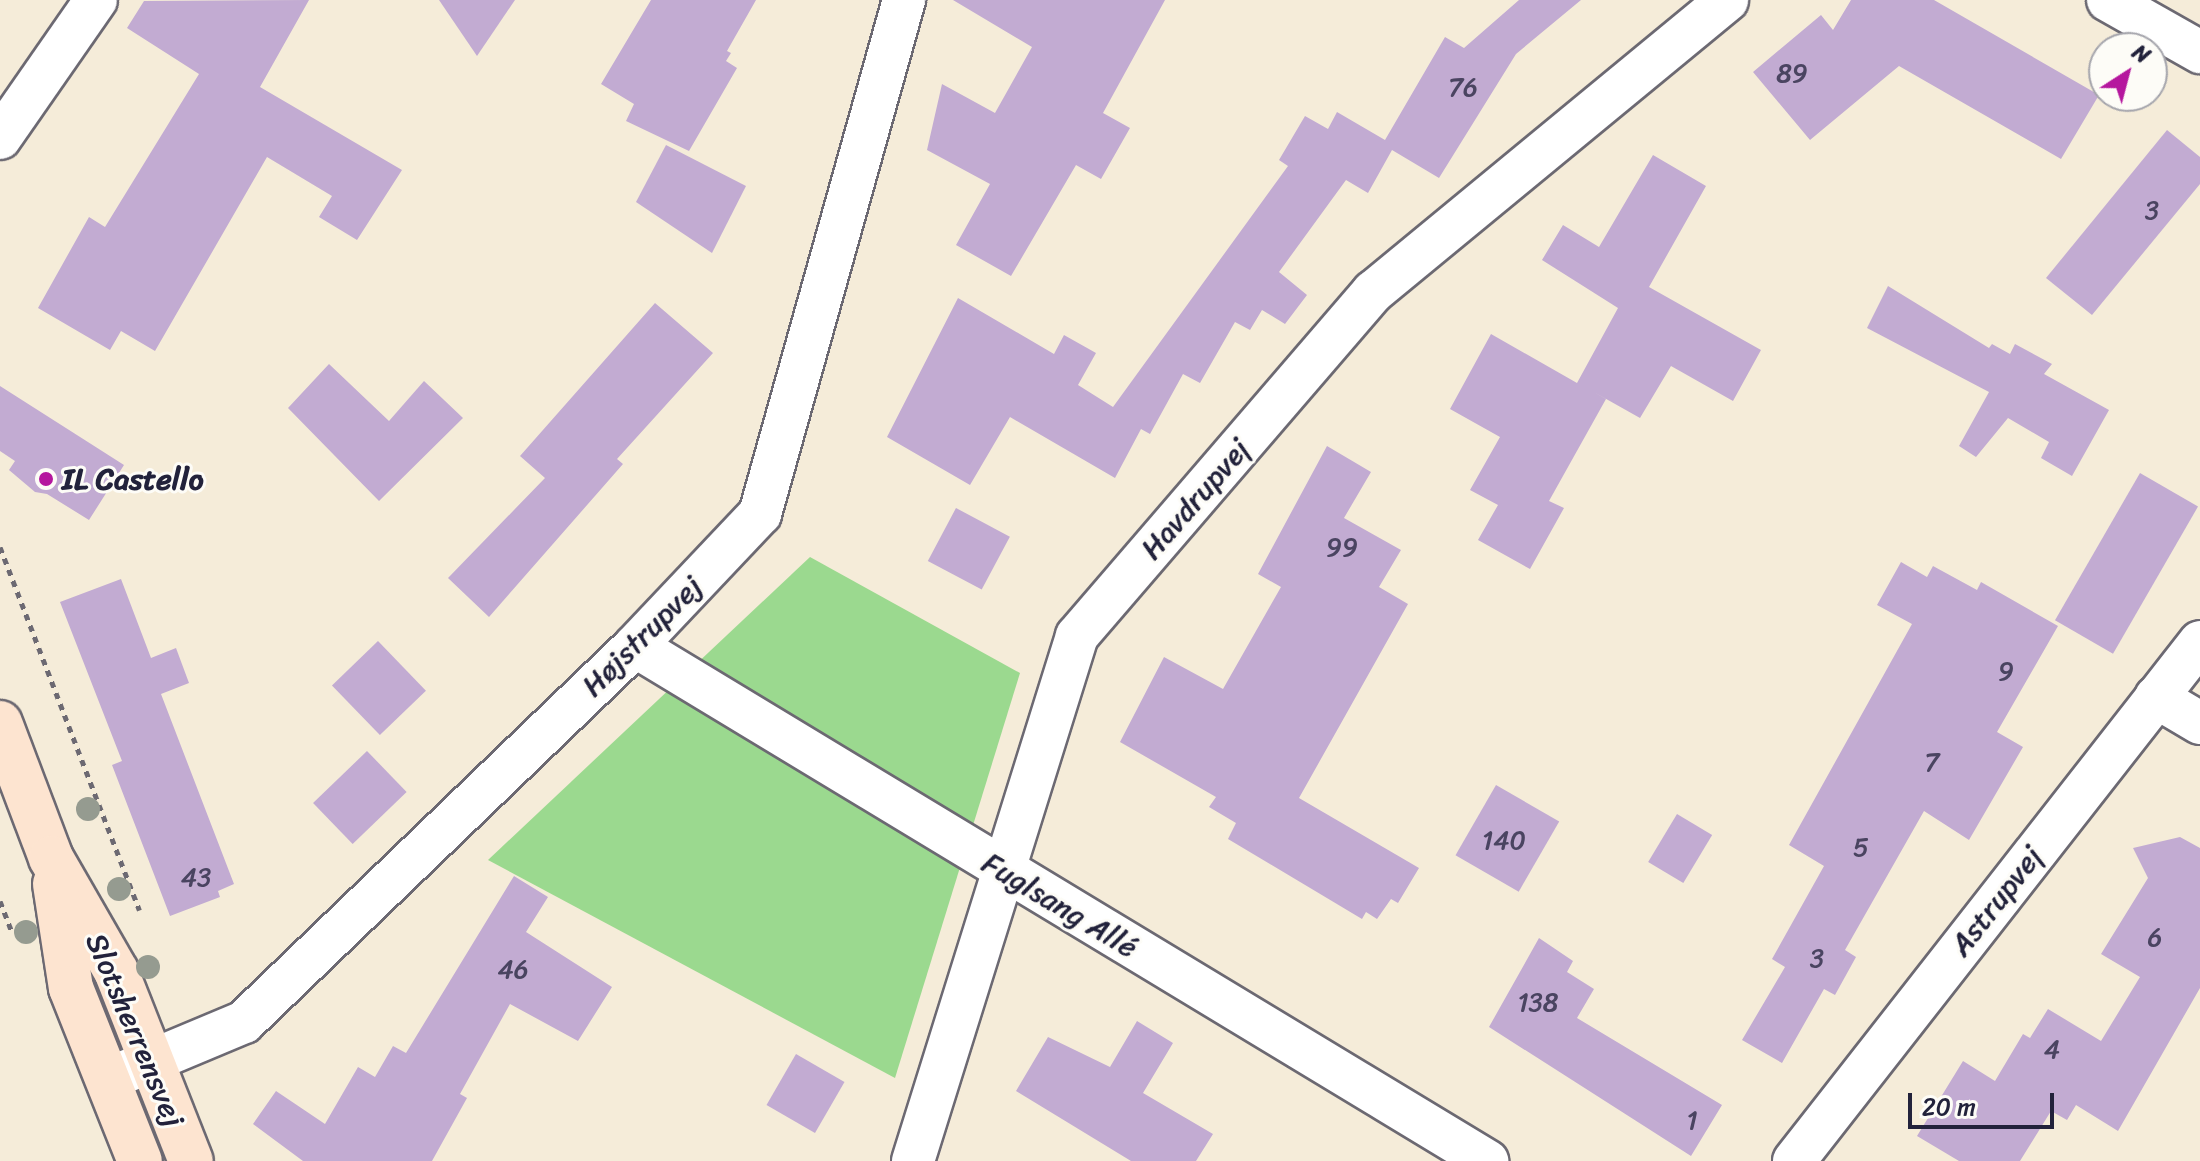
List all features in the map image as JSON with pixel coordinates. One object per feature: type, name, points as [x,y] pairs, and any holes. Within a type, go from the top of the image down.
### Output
[{"type":"street","points":[[0,138],[96,0]]},
{"type":"street","name":"Højstrupvej","points":[[108,1079],[244,1022],[635,646],[760,514],[904,0]]},
{"type":"street","name":"Havdrupvej","points":[[913,1161],[1077,636],[1373,292],[1727,0]]},
{"type":"street","points":[[2108,0],[2200,52]]},
{"type":"street","name":"Astrupvej","points":[[1794,1161],[2200,642]]},
{"type":"street","name":"Fuglsang Allé","points":[[635,646],[1487,1161]]},
{"type":"street","points":[[2156,697],[2200,723]]},
{"type":"street","name":"Slotsherrensvej","points":[[0,723],[51,858],[116,971],[191,1161]]},
{"type":"street","name":"Slotsherrensvej","points":[[51,858],[71,988],[140,1161]]},
{"type":"path","points":[[0,547],[140,914]]},
{"type":"green space","points":[[810,557],[1020,673],[895,1078],[488,860]]},
{"type":"building","points":[[309,0],[260,87],[402,170],[357,240],[319,217],[332,196],[267,157],[155,351],[121,331],[110,350],[38,308],[89,217],[105,227],[199,74],[127,28],[144,1]]},
{"type":"building","points":[[439,0],[515,0],[477,56]]},
{"type":"building","points":[[651,0],[756,0],[727,51],[731,53],[726,61],[737,68],[689,151],[626,121],[634,104],[601,84]]},
{"type":"building","points":[[953,0],[1165,0],[1103,113],[1130,128],[1101,179],[1076,165],[1011,276],[956,245],[990,184],[927,150],[942,84],[995,113],[1032,47]]},
{"type":"building","points":[[1519,0],[1581,0],[1516,54],[1439,178],[1392,150],[1368,193],[1346,180],[1279,272],[1307,295],[1285,324],[1262,310],[1250,330],[1235,322],[1200,383],[1183,374],[1150,434],[1141,429],[1115,478],[1010,417],[970,485],[887,437],[958,298],[1054,354],[1064,335],[1096,353],[1078,385],[1113,407],[1288,166],[1279,160],[1305,116],[1328,129],[1337,112],[1385,140],[1445,37],[1464,48]]},
{"type":"building","points":[[1851,0],[1934,0],[2088,89],[2089,112],[2061,159],[1899,66],[1810,140],[1753,72],[1821,15],[1833,30]]},
{"type":"building","points":[[2167,130],[2200,157],[2200,184],[2092,315],[2046,278]]},
{"type":"building","points":[[666,145],[746,186],[712,253],[636,202]]},
{"type":"building","points":[[1653,155],[1706,186],[1649,287],[1761,350],[1733,401],[1671,366],[1640,418],[1592,391],[1606,399],[1549,501],[1564,508],[1530,569],[1478,540],[1498,505],[1470,490],[1500,437],[1450,409],[1491,334],[1577,383],[1618,308],[1542,260],[1563,225],[1599,247]]},
{"type":"building","points":[[1888,286],[1989,348],[1992,344],[2010,354],[2015,344],[2052,364],[2044,374],[2109,410],[2072,476],[2041,458],[2049,442],[2008,418],[1976,457],[1959,446],[1989,392],[1867,328]]},
{"type":"building","points":[[655,303],[713,353],[617,459],[623,464],[489,617],[448,578],[545,478],[520,456]]},
{"type":"building","points":[[329,364],[389,421],[424,381],[463,418],[379,501],[288,408]]},
{"type":"building","points":[[0,386],[124,465],[89,520],[47,494],[35,492],[9,470],[15,461],[0,451]]},
{"type":"building","points":[[1327,446],[1371,472],[1344,518],[1401,550],[1379,587],[1408,604],[1299,798],[1419,868],[1398,903],[1391,899],[1377,919],[1366,912],[1362,919],[1228,839],[1236,823],[1209,807],[1216,797],[1120,742],[1164,657],[1223,689],[1281,587],[1258,574]]},
{"type":"building","points":[[2140,473],[2198,506],[2113,654],[2055,620]]},
{"type":"building","points":[[956,508],[1010,537],[982,590],[928,561]]},
{"type":"building","points":[[1901,562],[1927,577],[1933,566],[1977,590],[1981,582],[2058,626],[1997,732],[2023,747],[1969,840],[1924,811],[1845,950],[1856,957],[1835,995],[1824,989],[1782,1063],[1742,1040],[1785,967],[1772,959],[1824,866],[1789,845],[1912,624],[1877,605]]},
{"type":"building","points":[[121,579],[151,658],[176,648],[189,683],[161,694],[234,884],[218,891],[220,897],[170,916],[112,765],[122,761],[60,602]]},
{"type":"building","points":[[378,641],[426,691],[380,735],[332,685]]},
{"type":"building","points":[[367,751],[407,792],[353,844],[313,803]]},
{"type":"building","points":[[1496,785],[1559,821],[1519,892],[1456,855]]},
{"type":"building","points":[[1677,814],[1712,835],[1683,883],[1648,862]]},
{"type":"building","points":[[2180,837],[2200,848],[2200,988],[2118,1131],[2076,1105],[2067,1120],[2051,1111],[2020,1161],[1959,1161],[1917,1136],[1963,1061],[1995,1081],[2023,1034],[2030,1038],[2048,1009],[2101,1041],[2140,977],[2101,954],[2148,878],[2133,848]]},
{"type":"building","points":[[514,876],[548,897],[526,932],[612,987],[578,1041],[510,1004],[460,1094],[467,1098],[432,1161],[303,1161],[253,1124],[276,1091],[325,1124],[358,1067],[375,1077],[393,1046],[406,1053]]},
{"type":"building","points":[[1539,938],[1573,961],[1567,972],[1594,989],[1577,1018],[1722,1105],[1691,1156],[1489,1027]]},
{"type":"building","points":[[1137,1021],[1173,1043],[1143,1093],[1213,1134],[1196,1161],[1131,1161],[1016,1091],[1048,1037],[1110,1067]]},
{"type":"building","points":[[796,1054],[844,1082],[815,1133],[766,1105]]},
{"type":"place","name":"IL Castello","points":[[46,479]]}]
